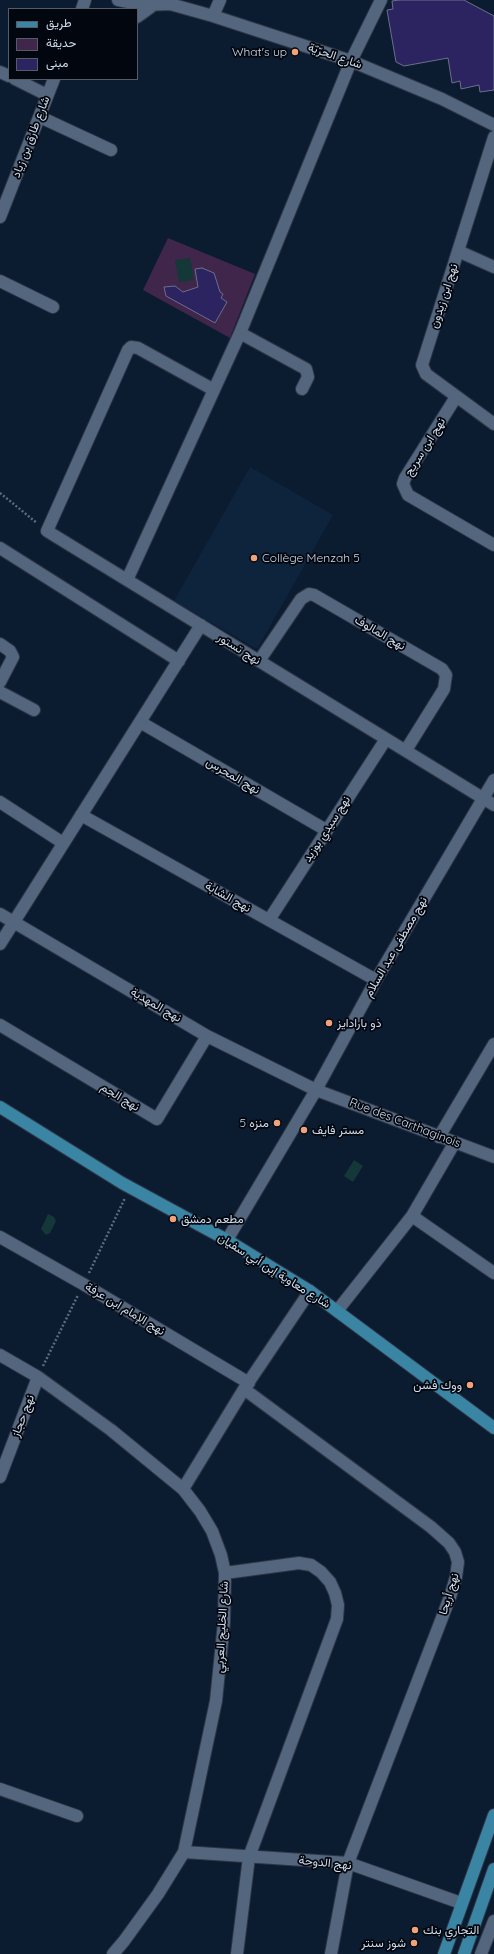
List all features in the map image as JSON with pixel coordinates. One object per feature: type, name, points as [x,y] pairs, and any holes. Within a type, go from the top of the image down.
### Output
[{"type":"main road","name":"شارع معاوية إبن أبي سفيان","points":[[0,1107],[130,1187],[227,1240],[310,1291],[494,1428]]},
{"type":"main road","points":[[444,1954],[461,1903],[494,1815]]},
{"type":"main road","points":[[464,1954],[494,1869]]},
{"type":"street","name":"شارع الحرّيّة","points":[[118,0],[144,5],[161,2],[213,16],[351,61],[492,119]]},
{"type":"street","points":[[213,16],[220,0]]},
{"type":"street","points":[[127,580],[240,333],[351,61],[381,0]]},
{"type":"street","points":[[138,16],[161,2]]},
{"type":"street","points":[[23,80],[53,84]]},
{"type":"street","name":"شارع طارق بن زياد","points":[[0,217],[53,84]]},
{"type":"street","points":[[40,117],[111,150]]},
{"type":"street","name":"نهج ابن زيدون","points":[[494,137],[422,365],[426,374],[494,424]]},
{"type":"street","points":[[458,251],[494,267]]},
{"type":"street","points":[[0,280],[53,307]]},
{"type":"street","points":[[240,333],[306,370],[308,377],[302,389]]},
{"type":"street","points":[[47,531],[124,357],[131,347],[138,348],[214,390]]},
{"type":"street","name":"نهج ابن سريج","points":[[456,397],[405,478],[403,484],[408,495],[494,545]]},
{"type":"street","name":"نهج تستور","points":[[47,531],[489,801]]},
{"type":"street","points":[[0,548],[179,661]]},
{"type":"street","name":"نهج المالوف","points":[[259,661],[301,600],[309,594],[314,594],[442,670],[446,675],[444,689],[406,750]]},
{"type":"street","points":[[0,944],[201,625]]},
{"type":"street","points":[[0,644],[10,651],[13,657],[0,682]]},
{"type":"street","points":[[0,692],[34,710]]},
{"type":"street","name":"نهج المحرس","points":[[140,722],[326,830]]},
{"type":"street","name":"نهج سيدي بوزيد","points":[[269,920],[386,739]]},
{"type":"street","name":"نهج مصطفى عبد السلام","points":[[227,1240],[316,1090],[376,980],[489,801],[494,780]]},
{"type":"street","points":[[0,802],[64,843]]},
{"type":"street","name":"نهج الشابة","points":[[81,815],[376,980]]},
{"type":"street","name":"نهج المهدية","points":[[0,914],[207,1036],[316,1090]]},
{"type":"street","name":"نهج الجم","points":[[0,1025],[157,1119],[207,1036]]},
{"type":"street","points":[[439,1137],[494,1044]]},
{"type":"street","name":"Rue des Carthaginois","points":[[316,1090],[494,1157]]},
{"type":"street","points":[[337,1311],[412,1216],[455,1142]]},
{"type":"street","points":[[412,1216],[494,1274]]},
{"type":"street","name":"نهج الإمام ابن عرفة","points":[[0,1237],[83,1284],[246,1386]]},
{"type":"street","points":[[183,1489],[246,1386],[310,1291]]},
{"type":"street","name":"شارع الخليج العربي","points":[[0,1355],[38,1377],[111,1430],[183,1489],[200,1511],[212,1531],[221,1554],[225,1573],[224,1622],[216,1701],[184,1852],[158,1894],[113,1954]]},
{"type":"street","name":"نهج حجاز","points":[[0,1477],[38,1377]]},
{"type":"street","name":"نهج أريحا","points":[[246,1386],[431,1527],[450,1543],[458,1562],[456,1577],[450,1596],[348,1863],[331,1954]]},
{"type":"street","points":[[225,1573],[299,1563],[311,1565],[321,1572],[330,1582],[336,1593],[338,1605],[337,1619],[249,1857],[237,1954]]},
{"type":"street","points":[[0,1789],[77,1816]]},
{"type":"street","name":"نهج الدوحة","points":[[184,1852],[348,1863],[461,1903]]},
{"type":"street","points":[[482,1954],[494,1921]]},
{"type":"path","points":[[0,493],[47,531]]},
{"type":"path","points":[[38,1377],[130,1187]]},
{"type":"shaded area","points":[[190,258],[194,280],[179,282],[175,260]]},
{"type":"shaded area","name":"Collège Menzah 5","points":[[250,467],[333,515],[257,649],[174,601]]},
{"type":"shaded area","points":[[354,1160],[363,1166],[353,1182],[344,1176]]},
{"type":"shaded area","points":[[48,1214],[54,1217],[56,1221],[50,1233],[46,1235],[41,1229]]},
{"type":"green space","points":[[168,238],[255,274],[230,338],[143,290]]},
{"type":"building","points":[[464,0],[494,16],[494,90],[480,92],[479,85],[461,89],[460,81],[452,83],[448,58],[404,66],[396,62],[387,10],[393,9],[392,1]]},
{"type":"building","points":[[202,268],[214,273],[220,292],[223,294],[221,298],[227,302],[215,323],[166,296],[164,287],[175,286],[183,292],[198,287],[195,269]]},
{"type":"place","name":"What's up","points":[[295,52]]},
{"type":"place","name":"Collège Menzah 5","points":[[254,558]]},
{"type":"place","name":"ذو بارادايز","points":[[329,1023]]},
{"type":"place","name":"منزه 5","points":[[277,1123]]},
{"type":"place","name":"مستر فايف","points":[[304,1130]]},
{"type":"place","name":"مطعم دمشق","points":[[173,1219]]},
{"type":"place","name":"ووك فشن","points":[[470,1385]]},
{"type":"place","name":"التجاري بنك","points":[[415,1930]]},
{"type":"place","name":"شوز سنتر","points":[[414,1943]]}]
